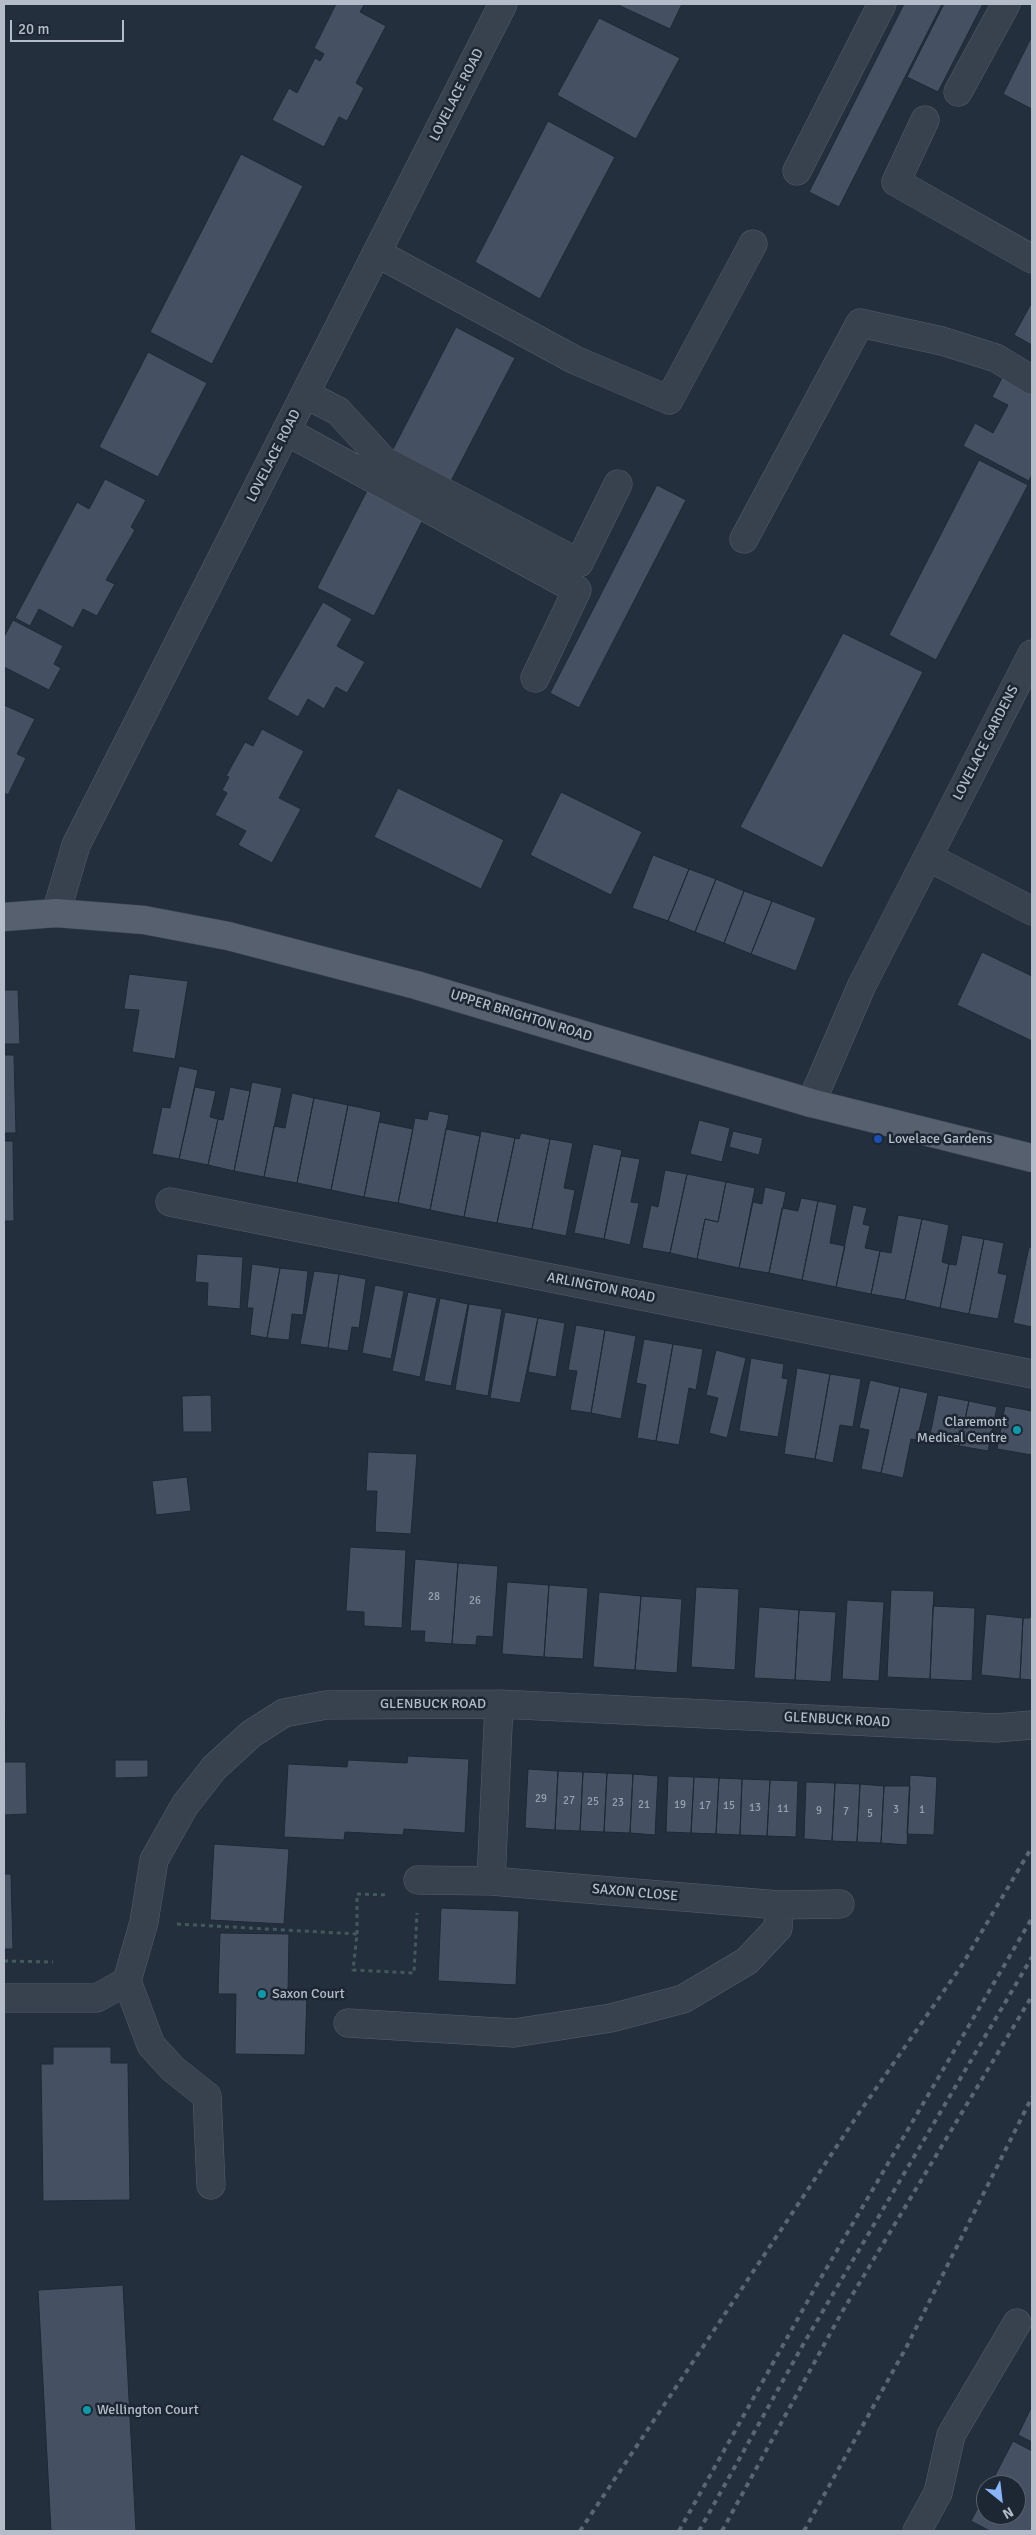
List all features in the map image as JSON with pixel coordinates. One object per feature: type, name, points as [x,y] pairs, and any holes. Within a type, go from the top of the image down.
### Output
[{"type":"main road","name":"UPPER BRIGHTON ROAD","points":[[4,917],[56,913],[144,920],[228,936],[416,985],[811,1103],[1032,1158]]},
{"type":"street","name":"LOVELACE ROAD","points":[[56,913],[76,845],[503,4]]},
{"type":"street","points":[[796,171],[882,4]]},
{"type":"street","points":[[958,92],[1006,4]]},
{"type":"street","points":[[925,120],[896,182],[1032,259]]},
{"type":"street","points":[[377,254],[575,360],[669,400],[753,244]]},
{"type":"street","points":[[744,539],[860,323],[942,341],[996,358],[1032,380]]},
{"type":"street","points":[[305,394],[338,411],[384,460],[579,563],[618,484]]},
{"type":"street","points":[[286,431],[578,590],[535,678]]},
{"type":"street","name":"LOVELACE GARDENS","points":[[811,1103],[862,985],[1032,654]]},
{"type":"street","points":[[928,857],[1032,911]]},
{"type":"street","name":"ARLINGTON ROAD","points":[[170,1202],[1032,1374]]},
{"type":"street","points":[[491,1881],[499,1704]]},
{"type":"street","name":"GLENBUCK ROAD","points":[[127,1981],[144,1922],[154,1860],[185,1805],[214,1768],[251,1734],[284,1714],[326,1705],[499,1704],[996,1728],[1032,1725]]},
{"type":"street","name":"SAXON CLOSE","points":[[418,1888],[491,1881],[779,1916],[840,1904]]},
{"type":"street","points":[[348,2023],[514,2033],[611,2018],[683,1999],[747,1961],[779,1916]]},
{"type":"street","points":[[4,1998],[97,1998],[127,1981],[151,2045],[173,2069],[206,2096],[210,2185]]},
{"type":"street","points":[[917,2531],[938,2492],[951,2436],[1017,2322]]},
{"type":"path","points":[[418,1888],[414,1973],[353,1970],[357,1894],[418,1888]]},
{"type":"path","points":[[176,1924],[356,1934]]},
{"type":"building","points":[[336,4],[362,4],[364,5],[360,12],[386,26],[356,83],[364,88],[347,121],[339,117],[324,147],[272,120],[289,88],[297,93],[315,58],[320,61],[324,54],[314,48]]},
{"type":"building","points":[[616,4],[682,4],[670,29]]},
{"type":"building","points":[[904,4],[942,4],[839,207],[809,192]]},
{"type":"building","points":[[944,4],[983,4],[938,92],[907,77]]},
{"type":"building","points":[[599,18],[680,58],[636,139],[557,95]]},
{"type":"building","points":[[1032,36],[1032,109],[1003,94]]},
{"type":"building","points":[[548,121],[615,157],[540,299],[475,262]]},
{"type":"building","points":[[241,154],[303,186],[212,364],[150,332]]},
{"type":"building","points":[[1032,302],[1032,345],[1014,335]]},
{"type":"building","points":[[456,327],[515,358],[451,481],[392,451]]},
{"type":"building","points":[[148,352],[207,383],[158,477],[99,447]]},
{"type":"building","points":[[1004,374],[1032,388],[1032,474],[1029,481],[963,446],[975,423],[993,433],[1008,405],[992,397]]},
{"type":"building","points":[[979,460],[1028,485],[936,660],[889,635]]},
{"type":"building","points":[[105,479],[146,500],[131,527],[135,530],[106,580],[115,584],[97,616],[83,609],[73,628],[39,609],[30,626],[15,618],[77,502],[89,509]]},
{"type":"building","points":[[372,481],[428,510],[374,616],[317,588]]},
{"type":"building","points":[[657,485],[686,500],[579,708],[550,693]]},
{"type":"building","points":[[323,602],[352,619],[337,646],[365,662],[347,693],[336,687],[324,709],[308,699],[298,717],[267,699]]},
{"type":"building","points":[[13,620],[63,646],[54,664],[61,668],[49,690],[4,667],[4,637]]},
{"type":"building","points":[[843,633],[923,672],[822,868],[740,827]]},
{"type":"building","points":[[4,705],[35,719],[17,754],[26,758],[8,795],[4,793]]},
{"type":"building","points":[[262,729],[304,751],[279,798],[301,809],[272,863],[238,845],[246,831],[215,815],[227,793],[222,790],[229,777],[226,776],[245,742],[253,746]]},
{"type":"building","points":[[398,788],[504,840],[481,889],[374,837]]},
{"type":"building","points":[[561,792],[642,832],[611,895],[530,855]]},
{"type":"building","points":[[653,855],[689,869],[668,921],[632,908]]},
{"type":"building","points":[[689,869],[716,879],[695,932],[668,921]]},
{"type":"building","points":[[716,879],[744,891],[724,943],[695,932]]},
{"type":"building","points":[[744,891],[772,901],[751,954],[724,943]]},
{"type":"building","points":[[772,901],[816,918],[796,971],[751,954]]},
{"type":"building","points":[[982,952],[1032,976],[1032,1041],[957,1005]]},
{"type":"building","points":[[129,974],[188,981],[175,1059],[132,1052],[139,1010],[124,1009]]},
{"type":"building","points":[[4,990],[18,990],[20,1044],[4,1044]]},
{"type":"building","points":[[4,1055],[14,1055],[16,1133],[4,1133]]},
{"type":"building","points":[[179,1066],[198,1070],[179,1159],[152,1154],[162,1107],[170,1108]]},
{"type":"building","points":[[252,1082],[282,1088],[264,1177],[234,1171]]},
{"type":"building","points":[[195,1087],[216,1091],[210,1117],[218,1119],[208,1165],[179,1159]]},
{"type":"building","points":[[230,1087],[250,1091],[234,1171],[208,1165],[218,1119],[223,1120]]},
{"type":"building","points":[[292,1093],[314,1098],[297,1183],[264,1177],[274,1126],[285,1128]]},
{"type":"building","points":[[314,1098],[348,1105],[331,1190],[297,1183]]},
{"type":"building","points":[[348,1105],[381,1112],[364,1197],[331,1190]]},
{"type":"building","points":[[429,1111],[449,1115],[430,1210],[398,1203],[415,1118],[427,1120]]},
{"type":"building","points":[[699,1120],[730,1128],[722,1162],[690,1154]]},
{"type":"building","points":[[379,1122],[413,1129],[398,1203],[364,1197]]},
{"type":"building","points":[[446,1129],[480,1136],[464,1217],[430,1210]]},
{"type":"building","points":[[481,1131],[515,1138],[497,1223],[464,1217]]},
{"type":"building","points":[[733,1131],[763,1138],[759,1155],[729,1147]]},
{"type":"building","points":[[521,1133],[550,1139],[532,1229],[497,1223],[515,1138],[519,1139]]},
{"type":"building","points":[[550,1139],[573,1143],[564,1188],[575,1190],[566,1236],[532,1229]]},
{"type":"building","points":[[4,1141],[13,1141],[14,1221],[4,1221]]},
{"type":"building","points":[[593,1144],[622,1150],[604,1239],[574,1233]]},
{"type":"building","points":[[621,1156],[640,1159],[631,1202],[639,1203],[630,1245],[604,1239]]},
{"type":"building","points":[[665,1170],[687,1174],[670,1253],[642,1248],[651,1205],[658,1207]]},
{"type":"building","points":[[687,1174],[726,1182],[718,1222],[705,1219],[697,1259],[670,1253]]},
{"type":"building","points":[[726,1182],[755,1188],[739,1268],[697,1259],[705,1219],[718,1222]]},
{"type":"building","points":[[765,1187],[786,1192],[769,1273],[739,1268],[753,1202],[762,1204]]},
{"type":"building","points":[[801,1198],[818,1201],[802,1280],[769,1273],[782,1208],[798,1211]]},
{"type":"building","points":[[818,1201],[837,1205],[830,1243],[845,1246],[836,1287],[802,1280]]},
{"type":"building","points":[[853,1205],[867,1208],[863,1224],[870,1226],[865,1248],[880,1251],[871,1294],[836,1287]]},
{"type":"building","points":[[898,1215],[922,1219],[905,1300],[871,1294],[880,1251],[891,1253]]},
{"type":"building","points":[[922,1219],[949,1225],[942,1262],[949,1264],[940,1308],[905,1300]]},
{"type":"building","points":[[962,1235],[984,1239],[969,1314],[940,1308],[949,1264],[956,1265]]},
{"type":"building","points":[[984,1239],[1004,1243],[998,1273],[1007,1275],[998,1319],[969,1314]]},
{"type":"building","points":[[1029,1247],[1032,1247],[1032,1327],[1013,1323]]},
{"type":"building","points":[[197,1254],[243,1257],[240,1309],[207,1306],[208,1283],[195,1282]]},
{"type":"building","points":[[252,1264],[280,1268],[267,1338],[250,1335],[253,1308],[247,1308]]},
{"type":"building","points":[[280,1268],[308,1271],[303,1315],[292,1314],[289,1340],[267,1338]]},
{"type":"building","points":[[314,1271],[339,1274],[328,1348],[300,1344]]},
{"type":"building","points":[[339,1274],[366,1279],[359,1328],[352,1327],[348,1351],[328,1348]]},
{"type":"building","points":[[375,1285],[404,1291],[391,1359],[362,1353]]},
{"type":"building","points":[[408,1292],[437,1298],[420,1377],[392,1371]]},
{"type":"building","points":[[440,1298],[468,1304],[451,1386],[424,1381]]},
{"type":"building","points":[[469,1304],[502,1309],[488,1396],[455,1390]]},
{"type":"building","points":[[505,1312],[538,1318],[520,1403],[490,1398]]},
{"type":"building","points":[[538,1318],[565,1323],[556,1377],[528,1372]]},
{"type":"building","points":[[576,1325],[605,1330],[591,1413],[570,1410],[577,1371],[568,1370]]},
{"type":"building","points":[[605,1330],[636,1336],[621,1419],[591,1413]]},
{"type":"building","points":[[644,1339],[673,1344],[656,1441],[637,1438],[646,1385],[636,1383]]},
{"type":"building","points":[[673,1344],[703,1349],[696,1390],[689,1388],[679,1445],[656,1441]]},
{"type":"building","points":[[716,1350],[746,1358],[727,1438],[709,1433],[718,1398],[706,1395]]},
{"type":"building","points":[[751,1358],[784,1364],[782,1378],[788,1379],[778,1437],[739,1431]]},
{"type":"building","points":[[797,1368],[830,1374],[815,1459],[784,1454]]},
{"type":"building","points":[[830,1374],[861,1379],[853,1427],[840,1425],[833,1463],[815,1459]]},
{"type":"building","points":[[870,1380],[900,1387],[881,1473],[861,1469],[869,1430],[859,1428]]},
{"type":"building","points":[[900,1387],[928,1393],[917,1440],[911,1439],[903,1478],[881,1473]]},
{"type":"building","points":[[211,1395],[212,1432],[183,1432],[182,1396]]},
{"type":"building","points":[[938,1395],[969,1401],[959,1446],[929,1440]]},
{"type":"building","points":[[969,1401],[997,1407],[988,1451],[959,1446]]},
{"type":"building","name":"Claremont Medical Centre","points":[[1005,1406],[1032,1411],[1032,1455],[997,1449]]},
{"type":"building","points":[[368,1452],[417,1454],[411,1534],[375,1532],[377,1491],[366,1491]]},
{"type":"building","points":[[187,1477],[191,1511],[156,1515],[152,1481]]},
{"type":"building","points":[[350,1547],[406,1550],[402,1628],[364,1626],[364,1612],[346,1611]]},
{"type":"building","points":[[415,1559],[458,1563],[452,1644],[424,1642],[425,1631],[410,1631]]},
{"type":"building","points":[[458,1563],[498,1566],[493,1637],[477,1636],[476,1645],[452,1644]]},
{"type":"building","points":[[507,1582],[549,1585],[544,1657],[502,1654]]},
{"type":"building","points":[[549,1585],[588,1588],[583,1659],[544,1657]]},
{"type":"building","points":[[696,1587],[739,1589],[735,1670],[691,1667]]},
{"type":"building","points":[[891,1590],[934,1591],[930,1679],[887,1677]]},
{"type":"building","points":[[599,1592],[641,1596],[635,1670],[593,1667]]},
{"type":"building","points":[[641,1596],[682,1599],[677,1673],[635,1670]]},
{"type":"building","points":[[847,1600],[884,1602],[879,1681],[842,1679]]},
{"type":"building","points":[[1032,1601],[1032,1680],[1020,1679],[1023,1618],[1030,1618]]},
{"type":"building","points":[[933,1606],[975,1608],[972,1681],[930,1679]]},
{"type":"building","points":[[759,1607],[799,1610],[795,1680],[754,1678]]},
{"type":"building","points":[[799,1610],[836,1612],[831,1682],[795,1680]]},
{"type":"building","points":[[986,1614],[1023,1618],[1020,1679],[981,1675]]},
{"type":"building","points":[[4,1694],[6,1694],[5,1750],[4,1750]]},
{"type":"building","points":[[408,1756],[469,1759],[465,1833],[404,1829],[403,1835],[345,1832],[344,1840],[284,1837],[288,1764],[347,1767],[348,1760],[407,1763]]},
{"type":"building","points":[[115,1760],[148,1760],[148,1777],[115,1778]]},
{"type":"building","points":[[4,1762],[26,1762],[27,1814],[4,1815]]},
{"type":"building","points":[[528,1769],[558,1771],[555,1830],[525,1828]]},
{"type":"building","points":[[558,1771],[583,1772],[580,1831],[555,1830]]},
{"type":"building","points":[[583,1772],[607,1773],[604,1832],[580,1831]]},
{"type":"building","points":[[607,1773],[633,1774],[630,1833],[604,1832]]},
{"type":"building","points":[[633,1774],[658,1776],[655,1835],[630,1833]]},
{"type":"building","points":[[910,1775],[937,1777],[934,1835],[907,1834]]},
{"type":"building","points":[[668,1776],[694,1777],[691,1833],[666,1832]]},
{"type":"building","points":[[694,1777],[719,1778],[716,1834],[691,1833]]},
{"type":"building","points":[[719,1778],[742,1779],[740,1835],[716,1834]]},
{"type":"building","points":[[742,1779],[770,1780],[767,1836],[740,1835]]},
{"type":"building","points":[[770,1780],[798,1781],[796,1837],[767,1836]]},
{"type":"building","points":[[806,1782],[835,1783],[832,1841],[804,1839]]},
{"type":"building","points":[[835,1783],[860,1784],[857,1842],[832,1841]]},
{"type":"building","points":[[860,1784],[884,1786],[881,1843],[857,1842]]},
{"type":"building","points":[[884,1786],[910,1786],[907,1845],[881,1843]]},
{"type":"building","points":[[214,1844],[289,1849],[284,1924],[210,1920]]},
{"type":"building","points":[[4,1874],[11,1874],[13,1949],[4,1949]]},
{"type":"building","points":[[441,1908],[519,1911],[516,1985],[438,1981]]},
{"type":"building","name":"Saxon Court","points":[[220,1933],[289,1934],[288,1994],[307,1994],[305,2055],[235,2054],[236,1994],[218,1994]]},
{"type":"building","points":[[53,2047],[111,2047],[111,2063],[128,2063],[130,2200],[43,2201],[41,2064],[53,2064]]},
{"type":"building","name":"Wellington Court","points":[[123,2285],[136,2531],[51,2531],[38,2290]]},
{"type":"building","points":[[1032,2406],[1032,2442],[1018,2435]]},
{"type":"building","points":[[1013,2441],[1032,2451],[1032,2531],[990,2531],[979,2525],[1026,2525],[1026,2475],[995,2475]]},
{"type":"building","points":[[976,2511],[976,2524],[971,2521]]},
{"type":"railway","points":[[580,2531],[861,2110],[962,1965],[1032,1847]]},
{"type":"railway","points":[[679,2531],[815,2288],[1032,1918]]},
{"type":"railway","points":[[699,2531],[804,2343],[1032,1957]]},
{"type":"railway","points":[[722,2531],[842,2312],[1032,1996]]},
{"type":"railway","points":[[804,2531],[907,2346],[1032,2097]]},
{"type":"place","name":"Lovelace Gardens","points":[[878,1139]]},
{"type":"place","name":"Claremont Medical Centre","points":[[1017,1430]]},
{"type":"place","name":"Saxon Court","points":[[262,1994]]},
{"type":"place","name":"Wellington Court","points":[[87,2410]]}]
